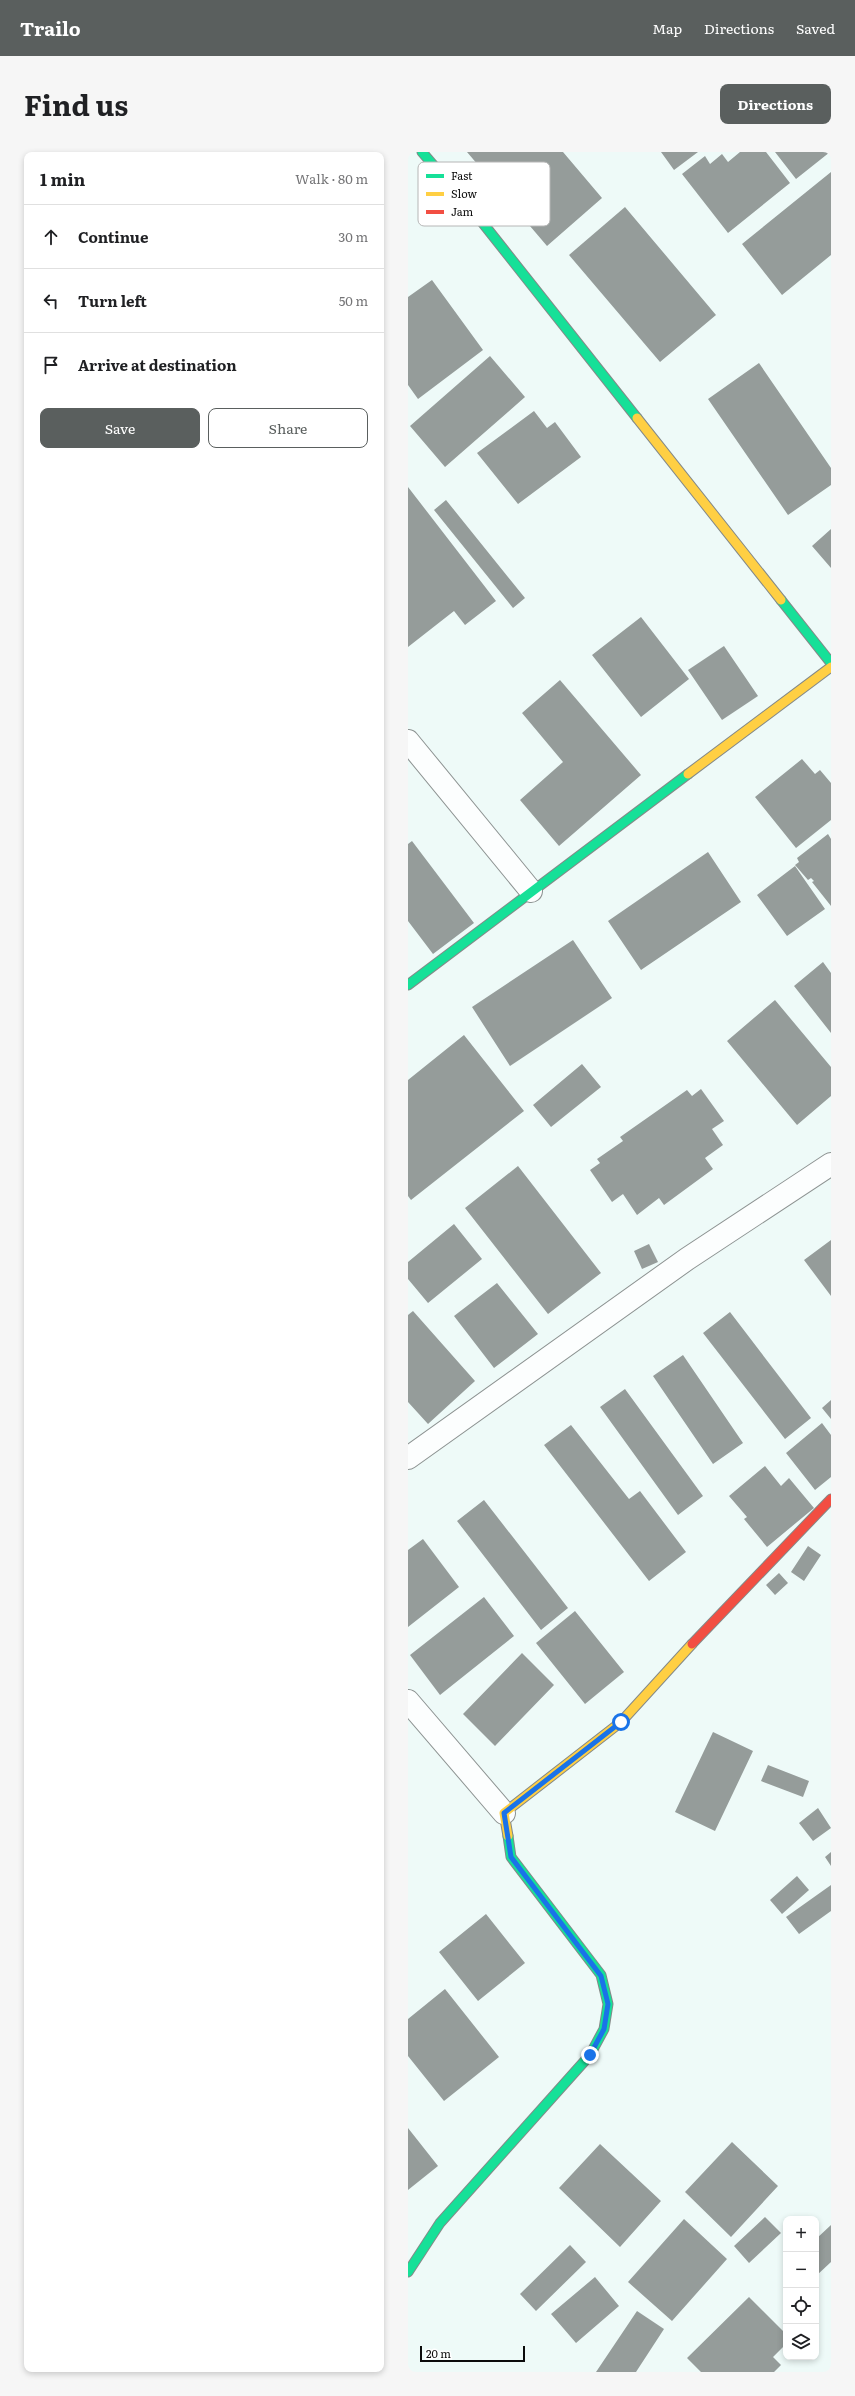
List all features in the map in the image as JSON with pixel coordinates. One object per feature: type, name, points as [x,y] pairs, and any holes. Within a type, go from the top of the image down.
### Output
[{"type":"street","points":[[422,152],[431,162]]},
{"type":"street","points":[[485,226],[831,663]]},
{"type":"street","points":[[408,985],[531,891],[831,667]]},
{"type":"street","points":[[408,741],[531,891]]},
{"type":"street","points":[[408,1458],[687,1259],[831,1164]]},
{"type":"street","points":[[504,1813],[621,1722],[733,1599],[831,1499]]},
{"type":"street","points":[[408,1701],[504,1813],[511,1857],[601,1976],[608,2004],[604,2029],[590,2055],[440,2223],[408,2272]]},
{"type":"building","points":[[467,152],[563,152],[602,198],[547,246],[530,226],[550,226],[550,162],[476,162]]},
{"type":"building","points":[[661,152],[698,152],[674,170]]},
{"type":"building","points":[[740,152],[766,152],[790,183],[728,233],[682,174],[705,156],[710,164],[722,154],[728,162]]},
{"type":"building","points":[[775,152],[830,152],[796,179]]},
{"type":"building","points":[[831,172],[831,255],[782,295],[742,244]]},
{"type":"building","points":[[625,207],[716,315],[660,362],[569,255]]},
{"type":"building","points":[[432,280],[483,350],[418,399],[408,385],[408,297]]},
{"type":"building","points":[[490,356],[525,397],[445,467],[410,426]]},
{"type":"building","points":[[759,363],[831,468],[831,485],[788,515],[708,399]]},
{"type":"building","points":[[534,411],[547,428],[555,422],[581,457],[518,504],[477,453]]},
{"type":"building","points":[[408,487],[496,601],[465,625],[454,611],[408,647]]},
{"type":"building","points":[[446,500],[525,598],[513,608],[434,510]]},
{"type":"building","points":[[831,529],[831,568],[812,546]]},
{"type":"building","points":[[641,617],[689,679],[641,717],[592,655]]},
{"type":"building","points":[[724,646],[758,696],[722,720],[688,670]]},
{"type":"building","points":[[560,680],[641,775],[559,846],[520,800],[563,762],[522,713]]},
{"type":"building","points":[[802,759],[815,774],[820,770],[831,783],[831,820],[796,848],[755,797]]},
{"type":"building","points":[[828,834],[831,839],[831,906],[812,882],[814,881],[811,878],[808,880],[795,865],[799,862],[797,858]]},
{"type":"building","points":[[412,841],[474,923],[433,954],[408,921],[408,844]]},
{"type":"building","points":[[708,852],[741,902],[641,970],[608,921]]},
{"type":"building","points":[[795,866],[825,909],[787,936],[757,895]]},
{"type":"building","points":[[573,940],[612,998],[510,1066],[472,1007]]},
{"type":"building","points":[[823,962],[831,973],[831,1033],[794,986]]},
{"type":"building","points":[[775,1000],[831,1067],[831,1096],[797,1125],[727,1041]]},
{"type":"building","points":[[464,1035],[524,1111],[411,1200],[408,1196],[408,1080]]},
{"type":"building","points":[[582,1064],[601,1087],[551,1127],[533,1105]]},
{"type":"building","points":[[701,1089],[724,1121],[712,1129],[723,1145],[705,1158],[713,1169],[664,1205],[659,1198],[637,1215],[623,1194],[612,1202],[590,1170],[600,1163],[597,1159],[623,1141],[620,1137],[687,1090],[692,1096]]},
{"type":"building","points":[[518,1166],[601,1273],[548,1314],[465,1208]]},
{"type":"building","points":[[454,1224],[482,1259],[428,1303],[408,1279],[408,1262]]},
{"type":"building","points":[[831,1240],[831,1296],[804,1260]]},
{"type":"building","points":[[649,1244],[658,1262],[642,1269],[634,1251]]},
{"type":"building","points":[[497,1283],[538,1334],[494,1368],[454,1316]]},
{"type":"building","points":[[413,1311],[475,1381],[428,1424],[408,1402],[408,1315]]},
{"type":"building","points":[[730,1312],[811,1418],[785,1439],[703,1333]]},
{"type":"building","points":[[683,1355],[743,1443],[713,1464],[653,1376]]},
{"type":"building","points":[[625,1389],[703,1496],[678,1515],[600,1407]]},
{"type":"building","points":[[831,1400],[831,1419],[822,1408]]},
{"type":"building","points":[[822,1423],[831,1435],[831,1477],[815,1490],[786,1453]]},
{"type":"building","points":[[571,1425],[629,1499],[640,1491],[686,1552],[649,1581],[544,1445]]},
{"type":"building","points":[[765,1466],[781,1486],[789,1478],[814,1508],[767,1547],[744,1519],[747,1517],[729,1496]]},
{"type":"building","points":[[484,1500],[568,1608],[541,1630],[457,1521]]},
{"type":"building","points":[[423,1539],[459,1587],[408,1627],[408,1550]]},
{"type":"building","points":[[808,1546],[821,1555],[804,1581],[791,1572]]},
{"type":"building","points":[[779,1573],[788,1583],[775,1595],[766,1585]]},
{"type":"building","points":[[484,1597],[514,1636],[440,1695],[410,1655]]},
{"type":"building","points":[[575,1611],[624,1672],[585,1704],[536,1643]]},
{"type":"building","points":[[522,1653],[554,1685],[495,1746],[463,1714]]},
{"type":"building","points":[[713,1732],[753,1751],[715,1831],[675,1812]]},
{"type":"building","points":[[768,1765],[809,1781],[803,1797],[761,1781]]},
{"type":"building","points":[[818,1808],[831,1828],[813,1841],[799,1823]]},
{"type":"building","points":[[831,1852],[831,1866],[825,1857]]},
{"type":"building","points":[[797,1876],[809,1890],[782,1914],[770,1900]]},
{"type":"building","points":[[831,1885],[831,1911],[799,1934],[786,1917]]},
{"type":"building","points":[[486,1914],[525,1963],[478,2001],[439,1952]]},
{"type":"building","points":[[445,1989],[499,2057],[444,2101],[408,2056],[408,2019]]},
{"type":"building","points":[[408,2128],[438,2166],[408,2190]]},
{"type":"building","points":[[732,2142],[778,2186],[731,2237],[685,2192]]},
{"type":"building","points":[[600,2144],[661,2201],[620,2247],[559,2188]]},
{"type":"building","points":[[765,2217],[781,2233],[749,2263],[734,2246]]},
{"type":"building","points":[[684,2219],[727,2259],[672,2321],[628,2282]]},
{"type":"building","points":[[831,2225],[831,2262],[819,2273],[819,2252],[819,2236]]},
{"type":"building","points":[[570,2245],[586,2262],[536,2311],[520,2294]]},
{"type":"building","points":[[595,2277],[619,2306],[576,2343],[551,2314]]},
{"type":"building","points":[[749,2297],[783,2331],[783,2347],[773,2357],[781,2365],[774,2372],[701,2372],[687,2358]]},
{"type":"building","points":[[637,2311],[664,2329],[636,2372],[596,2372]]},
{"type":"traffic: fast","points":[[422,152],[431,162]]},
{"type":"traffic: fast","points":[[485,226],[637,418]]},
{"type":"traffic: fast","points":[[781,600],[831,663]]},
{"type":"traffic: fast","points":[[408,985],[688,774]]},
{"type":"traffic: fast","points":[[408,2272],[440,2223],[590,2055],[604,2029],[608,2004],[601,1975],[511,1857],[508,1836]]},
{"type":"traffic: slow","points":[[637,418],[781,600]]},
{"type":"traffic: slow","points":[[688,774],[831,667]]},
{"type":"traffic: slow","points":[[508,1836],[504,1813],[621,1722],[692,1644]]},
{"type":"traffic: jam","points":[[692,1644],[831,1499]]},
{"type":"route","points":[[590,2055],[604,2029],[608,2004],[601,1976],[569,1931],[511,1857],[504,1813],[621,1722]]}]
